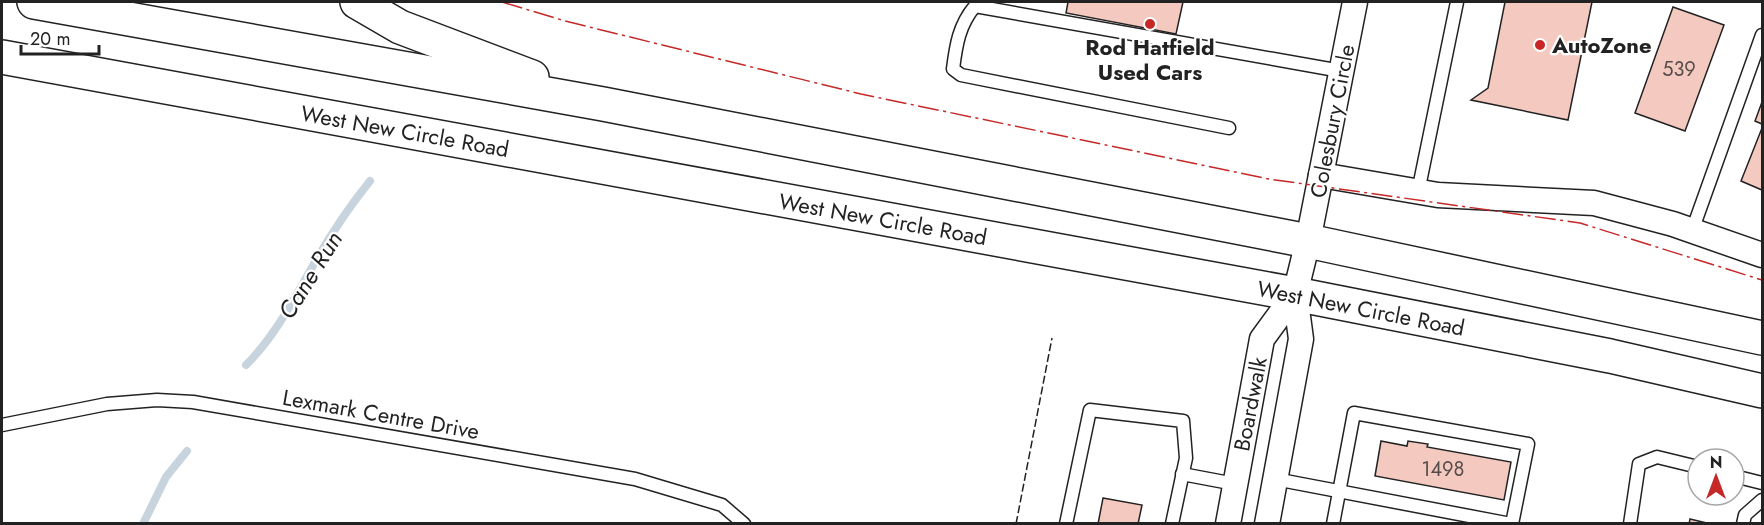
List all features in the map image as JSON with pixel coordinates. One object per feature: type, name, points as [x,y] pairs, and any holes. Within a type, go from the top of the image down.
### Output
[{"type":"highway","points":[[34,2],[603,104],[1308,241],[1762,338]]},
{"type":"highway","points":[[357,2],[400,27],[603,104]]},
{"type":"highway","name":"West New Circle Road","points":[[2,57],[1295,294],[1610,356],[1762,391]]},
{"type":"street","name":"Colesbury Circle","points":[[1308,241],[1355,2]]},
{"type":"street","points":[[1322,175],[1438,195],[1594,203],[1626,210],[1762,255]]},
{"type":"street","name":"Boardwalk","points":[[1267,524],[1301,339],[1295,294],[1308,241]]},
{"type":"street","name":"Boardwalk","points":[[1228,524],[1262,339],[1295,294]]},
{"type":"lane","points":[[1418,192],[1457,2]]},
{"type":"lane","points":[[1229,128],[961,75],[953,69],[958,35],[967,15],[975,6],[1341,71]]},
{"type":"lane","points":[[1692,231],[1762,35]]},
{"type":"lane","name":"Lexmark Centre Drive","points":[[2,424],[107,404],[157,400],[193,402],[635,479],[722,504],[744,524]]},
{"type":"lane","points":[[1066,524],[1090,410],[1183,421],[1186,458],[1172,524]]},
{"type":"lane","points":[[1275,479],[1339,492],[1512,524],[1528,444],[1354,412],[1339,492],[1333,524]]},
{"type":"lane","points":[[1630,524],[1639,464],[1657,457],[1686,464]]},
{"type":"lane","points":[[1182,474],[1235,484]]},
{"type":"lane","points":[[1746,479],[1762,483]]},
{"type":"lane","points":[[1743,524],[1745,515],[1762,500]]},
{"type":"building","name":"Rod Hatfield Used Cars","points":[[1068,2],[1183,2],[1176,34],[1066,13]]},
{"type":"building","name":"AutoZone","points":[[1505,2],[1592,2],[1568,120],[1471,100],[1488,88]]},
{"type":"building","points":[[1673,7],[1724,25],[1685,131],[1635,113]]},
{"type":"building","points":[[1762,102],[1762,124],[1755,121]]},
{"type":"building","points":[[1762,128],[1762,190],[1741,181]]},
{"type":"building","points":[[1381,441],[1407,446],[1408,441],[1428,444],[1427,447],[1511,462],[1504,500],[1375,476]]},
{"type":"building","points":[[1103,498],[1142,505],[1138,524],[1098,524]]},
{"type":"building","points":[[1690,519],[1711,524],[1689,524]]},
{"type":"waterway","name":"Cane Run","points":[[246,365],[275,329],[334,231],[370,181]]},
{"type":"waterway","name":"Cane Run","points":[[143,524],[166,477],[187,451]]},
{"type":"fence","points":[[1016,524],[1052,338]]},
{"type":"power","points":[[502,2],[565,21],[861,94],[1269,179],[1580,223],[1762,280]]},
{"type":"place","name":"Rod Hatfield Used Cars","points":[[1150,24]]},
{"type":"place","name":"AutoZone","points":[[1540,45]]}]
